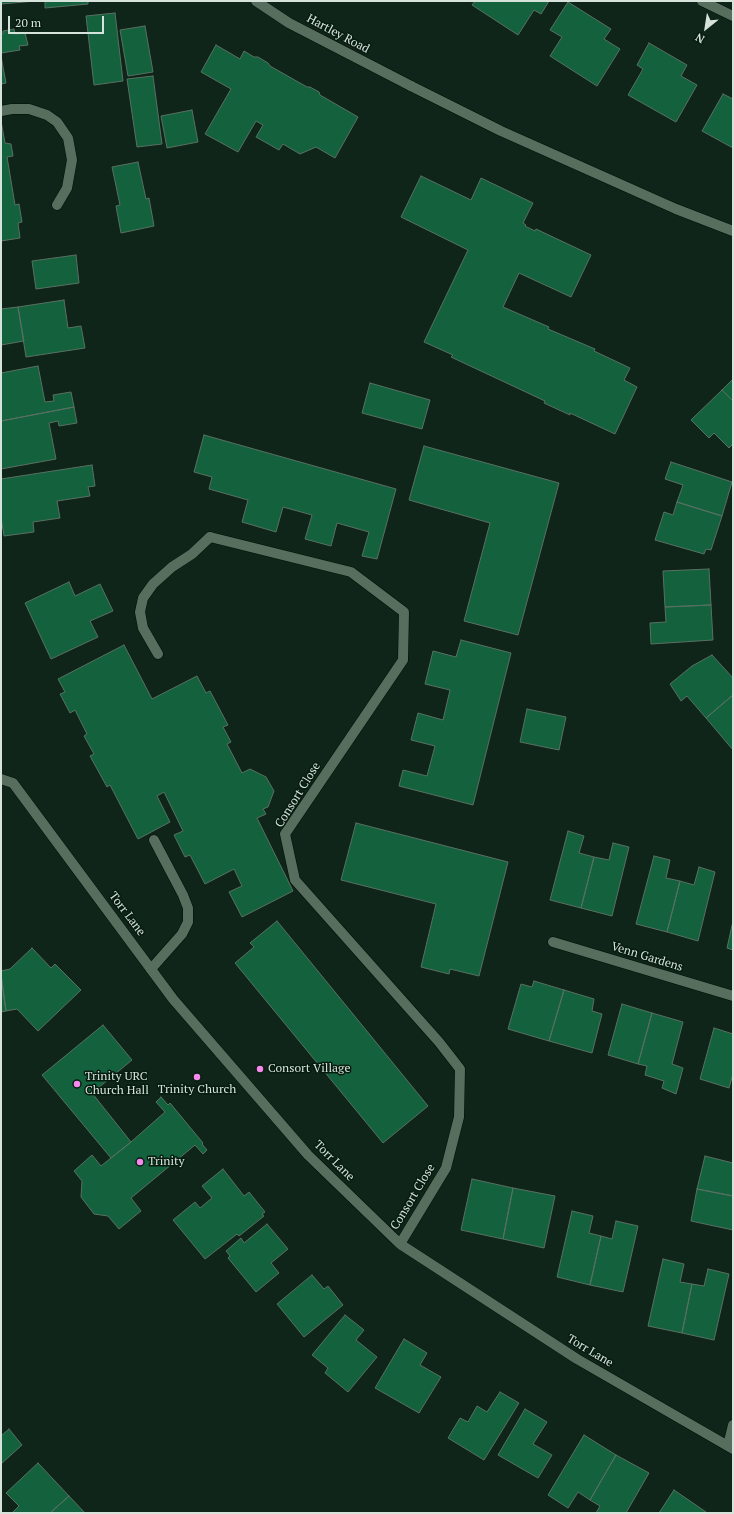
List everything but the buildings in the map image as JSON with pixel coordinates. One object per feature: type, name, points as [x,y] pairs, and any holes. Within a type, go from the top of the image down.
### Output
[{"type":"street","name":"Hartley Road","points":[[256,1],[289,23],[501,131],[676,209],[733,231]]},
{"type":"street","points":[[702,1],[733,16]]},
{"type":"street","points":[[1,111],[12,109],[29,109],[47,114],[57,122],[68,138],[72,160],[67,188],[57,205]]},
{"type":"street","name":"Consort Close","points":[[158,654],[143,628],[140,612],[143,598],[153,584],[172,567],[192,554],[210,537],[351,572],[404,612],[403,660],[285,834],[295,880],[440,1042],[460,1069],[459,1118],[446,1168],[400,1244]]},
{"type":"street","name":"Torr Lane","points":[[1,779],[13,783],[173,999],[308,1155],[400,1244],[577,1359],[731,1448]]},
{"type":"street","points":[[151,969],[182,934],[188,922],[188,908],[183,895],[154,840]]},
{"type":"street","name":"Venn Gardens","points":[[553,942],[733,996]]},
{"type":"street","points":[[731,1448],[733,1425]]},
{"type":"place","name":"Consort Village","points":[[260,1069]]},
{"type":"place","name":"Trinity Church","points":[[197,1077]]},
{"type":"place","name":"Trinity URC Church Hall","points":[[77,1084]]},
{"type":"place","name":"Trinity","points":[[140,1162]]}]
